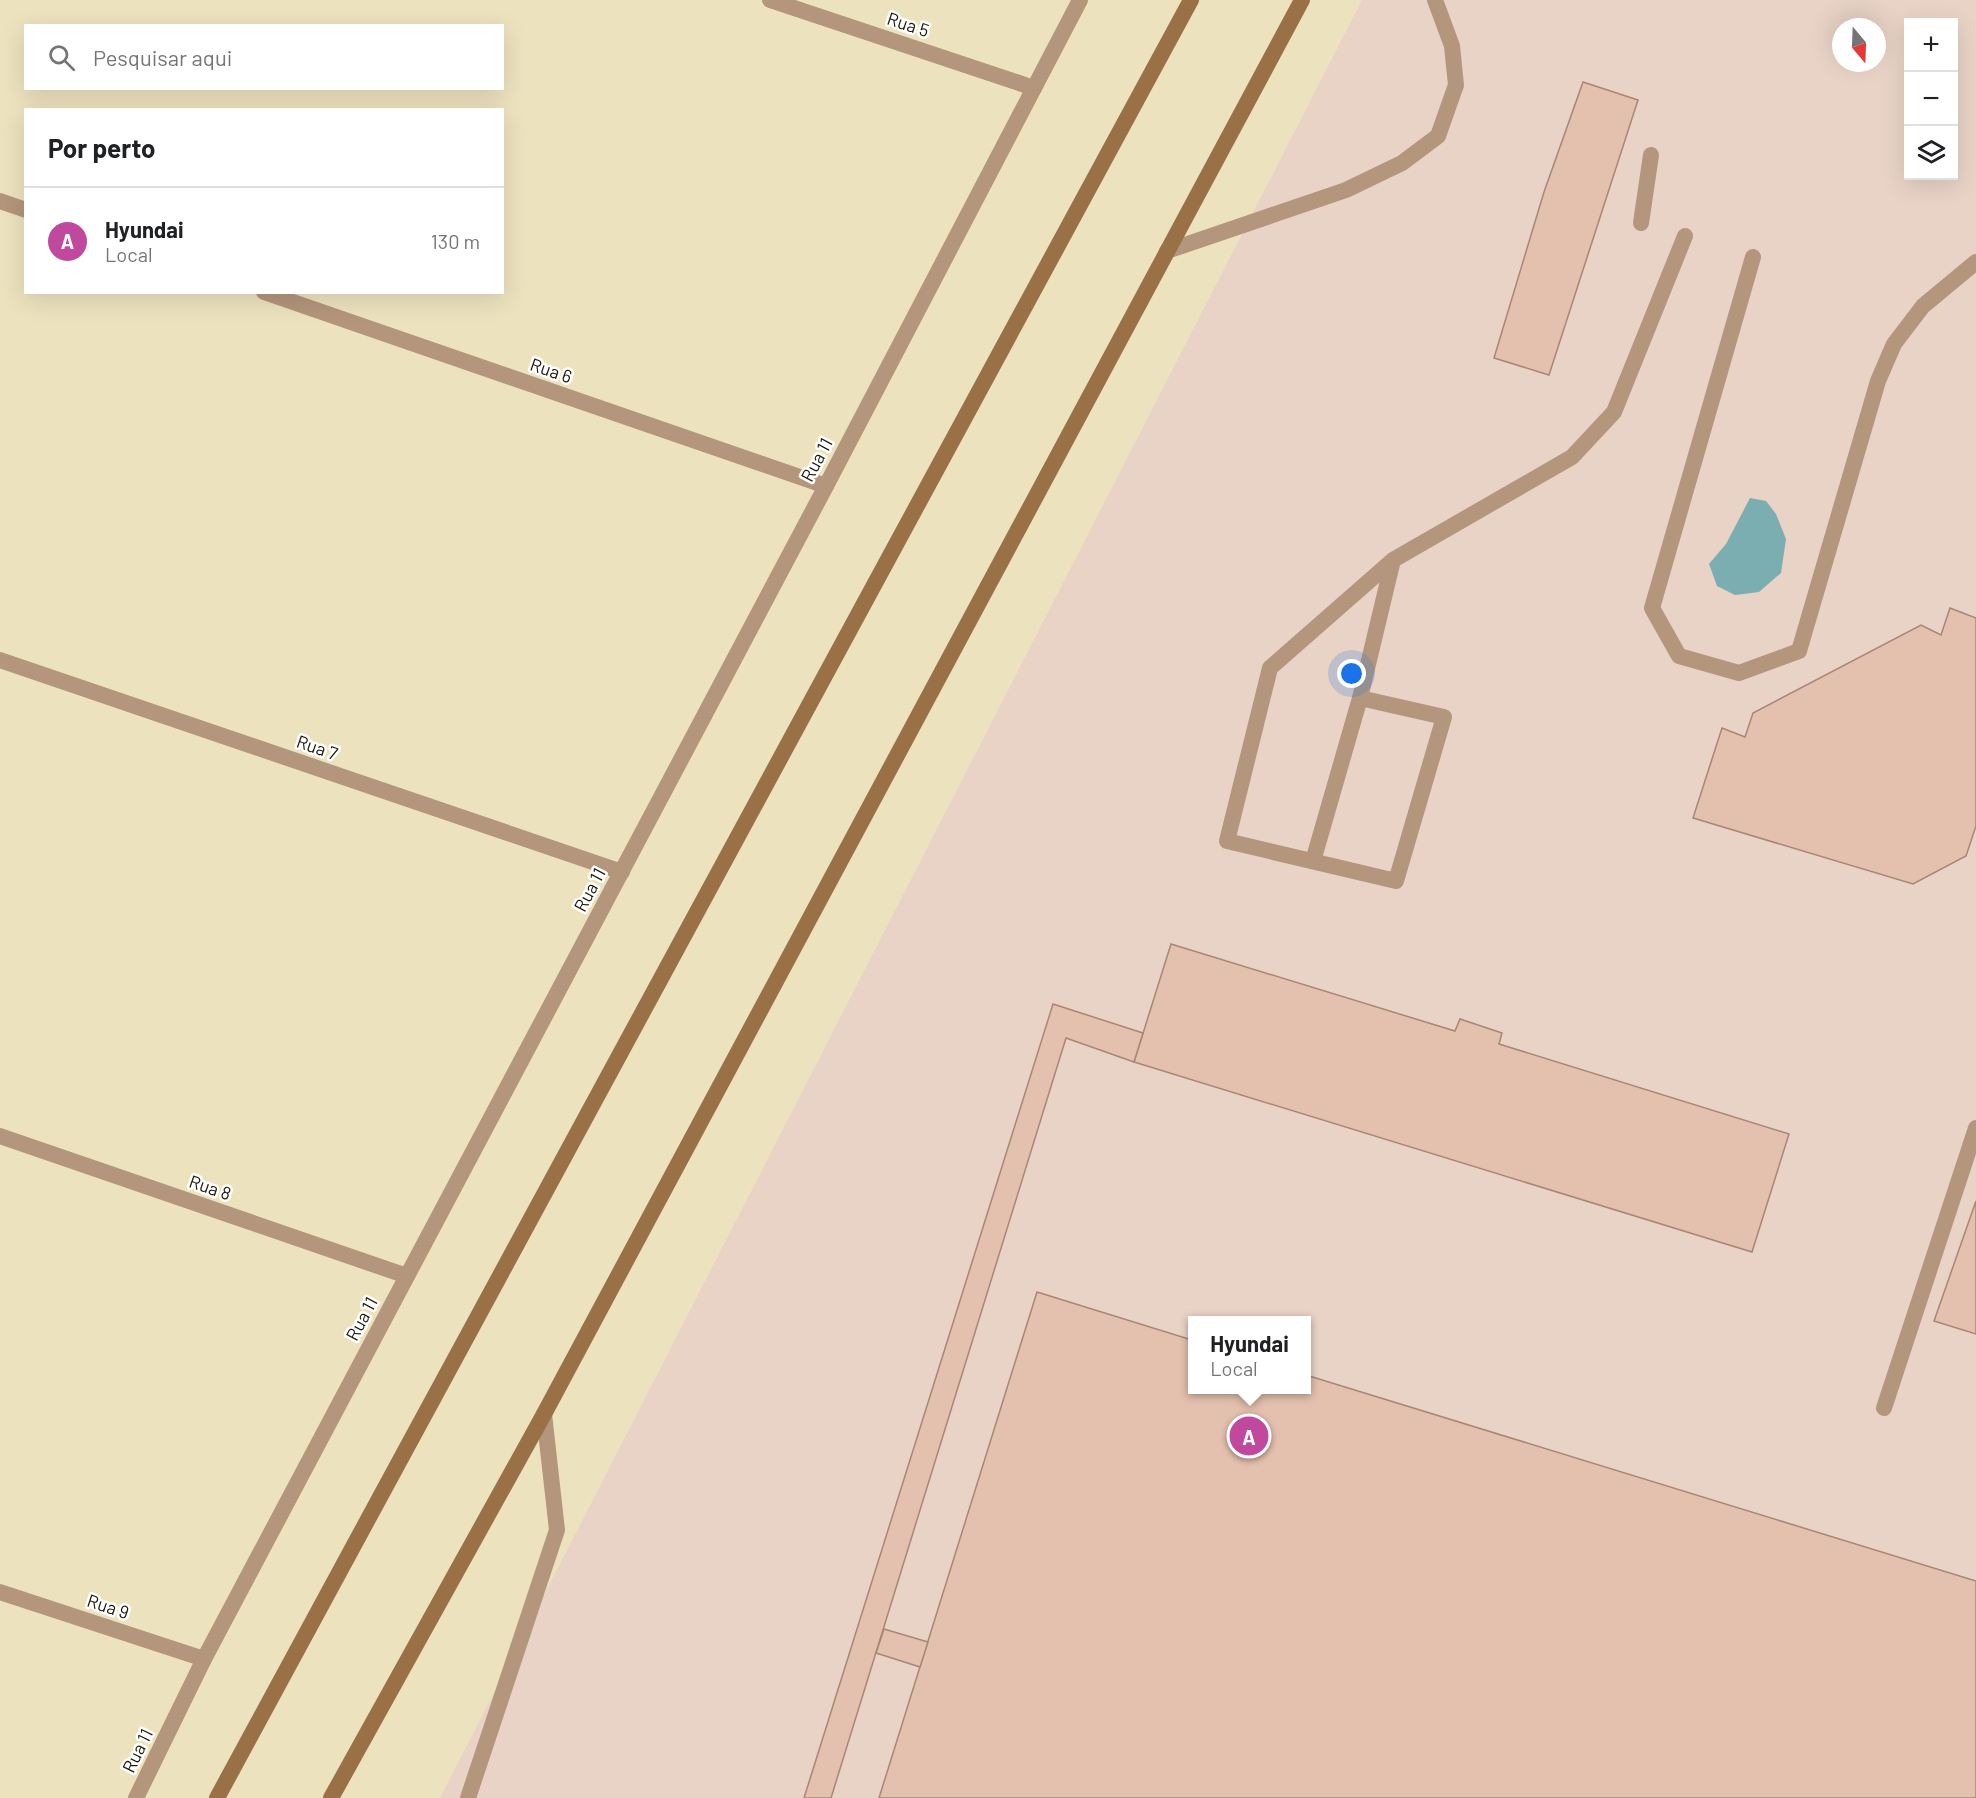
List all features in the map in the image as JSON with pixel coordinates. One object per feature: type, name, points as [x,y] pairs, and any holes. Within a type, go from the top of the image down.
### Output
[{"type":"main road","points":[[217,1798],[1191,0]]},
{"type":"main road","points":[[331,1798],[544,1414],[1302,0]]},
{"type":"street","name":"Rua 5","points":[[770,0],[1034,88]]},
{"type":"street","name":"Rua 11","points":[[136,1798],[204,1659],[826,486],[1080,0]]},
{"type":"street","points":[[1167,251],[1346,190],[1402,164],[1438,136],[1456,85],[1452,46],[1435,0]]},
{"type":"street","points":[[1641,223],[1651,155]]},
{"type":"street","points":[[0,201],[24,209]]},
{"type":"street","points":[[1360,698],[1444,717],[1396,881],[1227,841],[1270,668],[1393,560],[1572,457],[1614,411],[1685,236]]},
{"type":"street","points":[[1753,257],[1652,608],[1679,656],[1739,673],[1799,651],[1878,381],[1894,344],[1923,306],[1976,262]]},
{"type":"street","name":"Rua 6","points":[[270,294],[826,486]]},
{"type":"street","points":[[1313,861],[1360,698],[1393,560]]},
{"type":"street","name":"Rua 7","points":[[0,660],[622,872]]},
{"type":"street","points":[[1884,1408],[1976,1128]]},
{"type":"street","name":"Rua 8","points":[[0,1136],[407,1276]]},
{"type":"street","points":[[468,1798],[557,1530],[544,1414]]},
{"type":"street","name":"Rua 9","points":[[0,1592],[204,1659]]},
{"type":"shaded area","points":[[1362,0],[1976,0],[1976,1798],[440,1798]]},
{"type":"water","points":[[1750,498],[1766,501],[1776,514],[1786,539],[1781,573],[1759,592],[1735,595],[1717,586],[1709,564],[1726,544]]},
{"type":"building","points":[[1583,82],[1638,100],[1549,375],[1494,358],[1544,192]]},
{"type":"building","points":[[1950,608],[1976,618],[1976,826],[1966,856],[1913,884],[1693,818],[1722,728],[1745,737],[1753,713],[1921,625],[1941,635]]},
{"type":"building","points":[[1171,944],[1455,1031],[1460,1019],[1502,1033],[1499,1044],[1789,1134],[1752,1252],[1134,1062]]},
{"type":"building","points":[[1053,1004],[1143,1033],[1134,1062],[1066,1038],[831,1798],[804,1798]]},
{"type":"building","points":[[1976,1201],[1976,1334],[1934,1321]]},
{"type":"building","points":[[1037,1292],[1188,1339],[1188,1394],[1311,1394],[1311,1377],[1976,1581],[1976,1798],[879,1798]]},
{"type":"building","points":[[884,1629],[928,1642],[920,1667],[876,1653]]},
{"type":"place","name":"Hyundai","points":[[1249,1436]]}]
